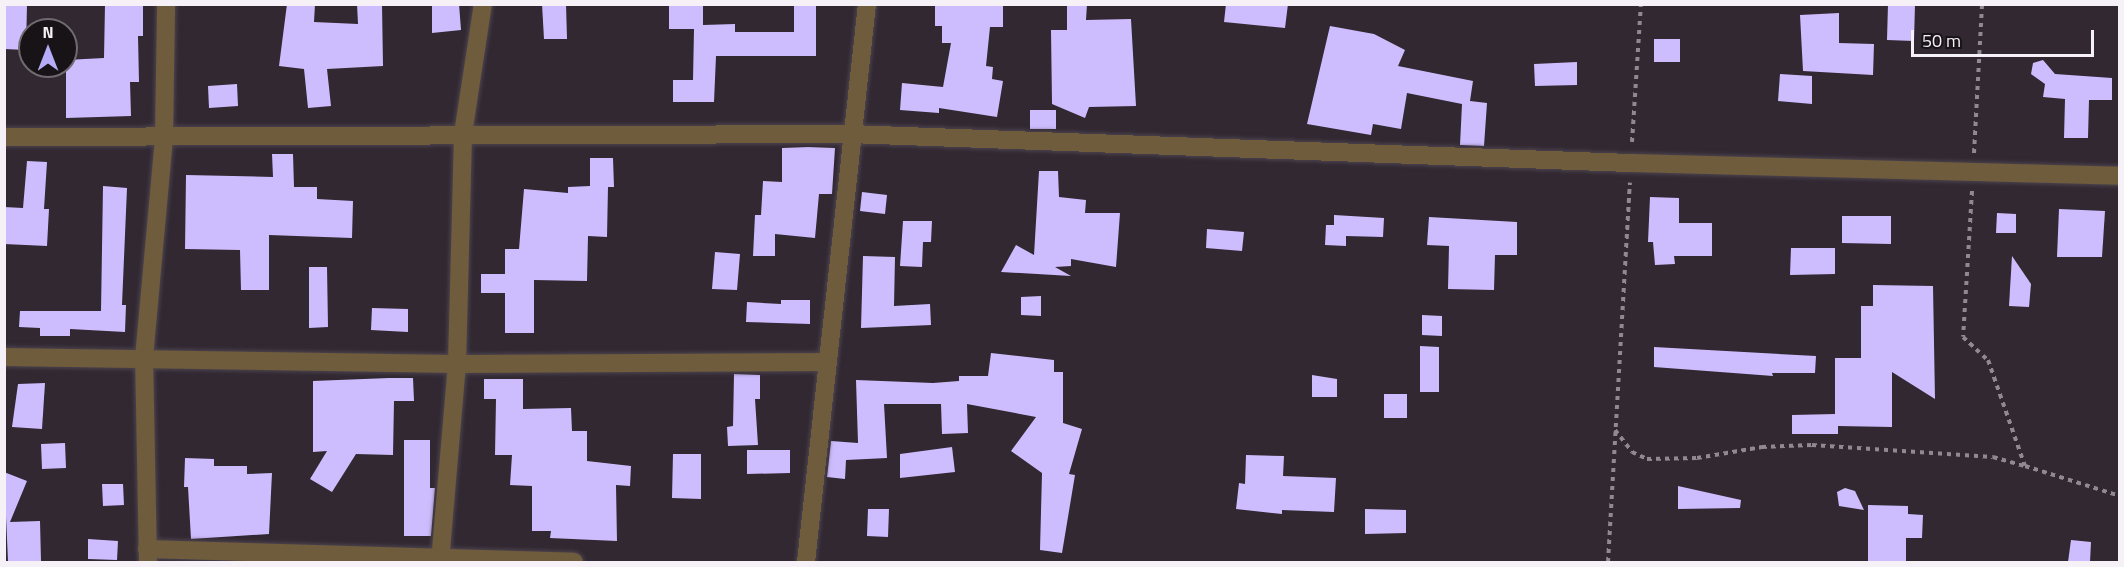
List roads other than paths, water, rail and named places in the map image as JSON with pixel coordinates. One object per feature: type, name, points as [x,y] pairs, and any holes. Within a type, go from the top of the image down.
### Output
[{"type":"street","points":[[166,4],[164,137],[144,358],[148,556],[574,562]]},
{"type":"street","points":[[441,560],[457,364],[464,134],[483,4]]},
{"type":"street","points":[[806,562],[850,134],[867,4]]},
{"type":"street","points":[[4,137],[850,134],[1631,163],[2120,176]]},
{"type":"street","points":[[4,357],[457,364],[827,362]]}]
